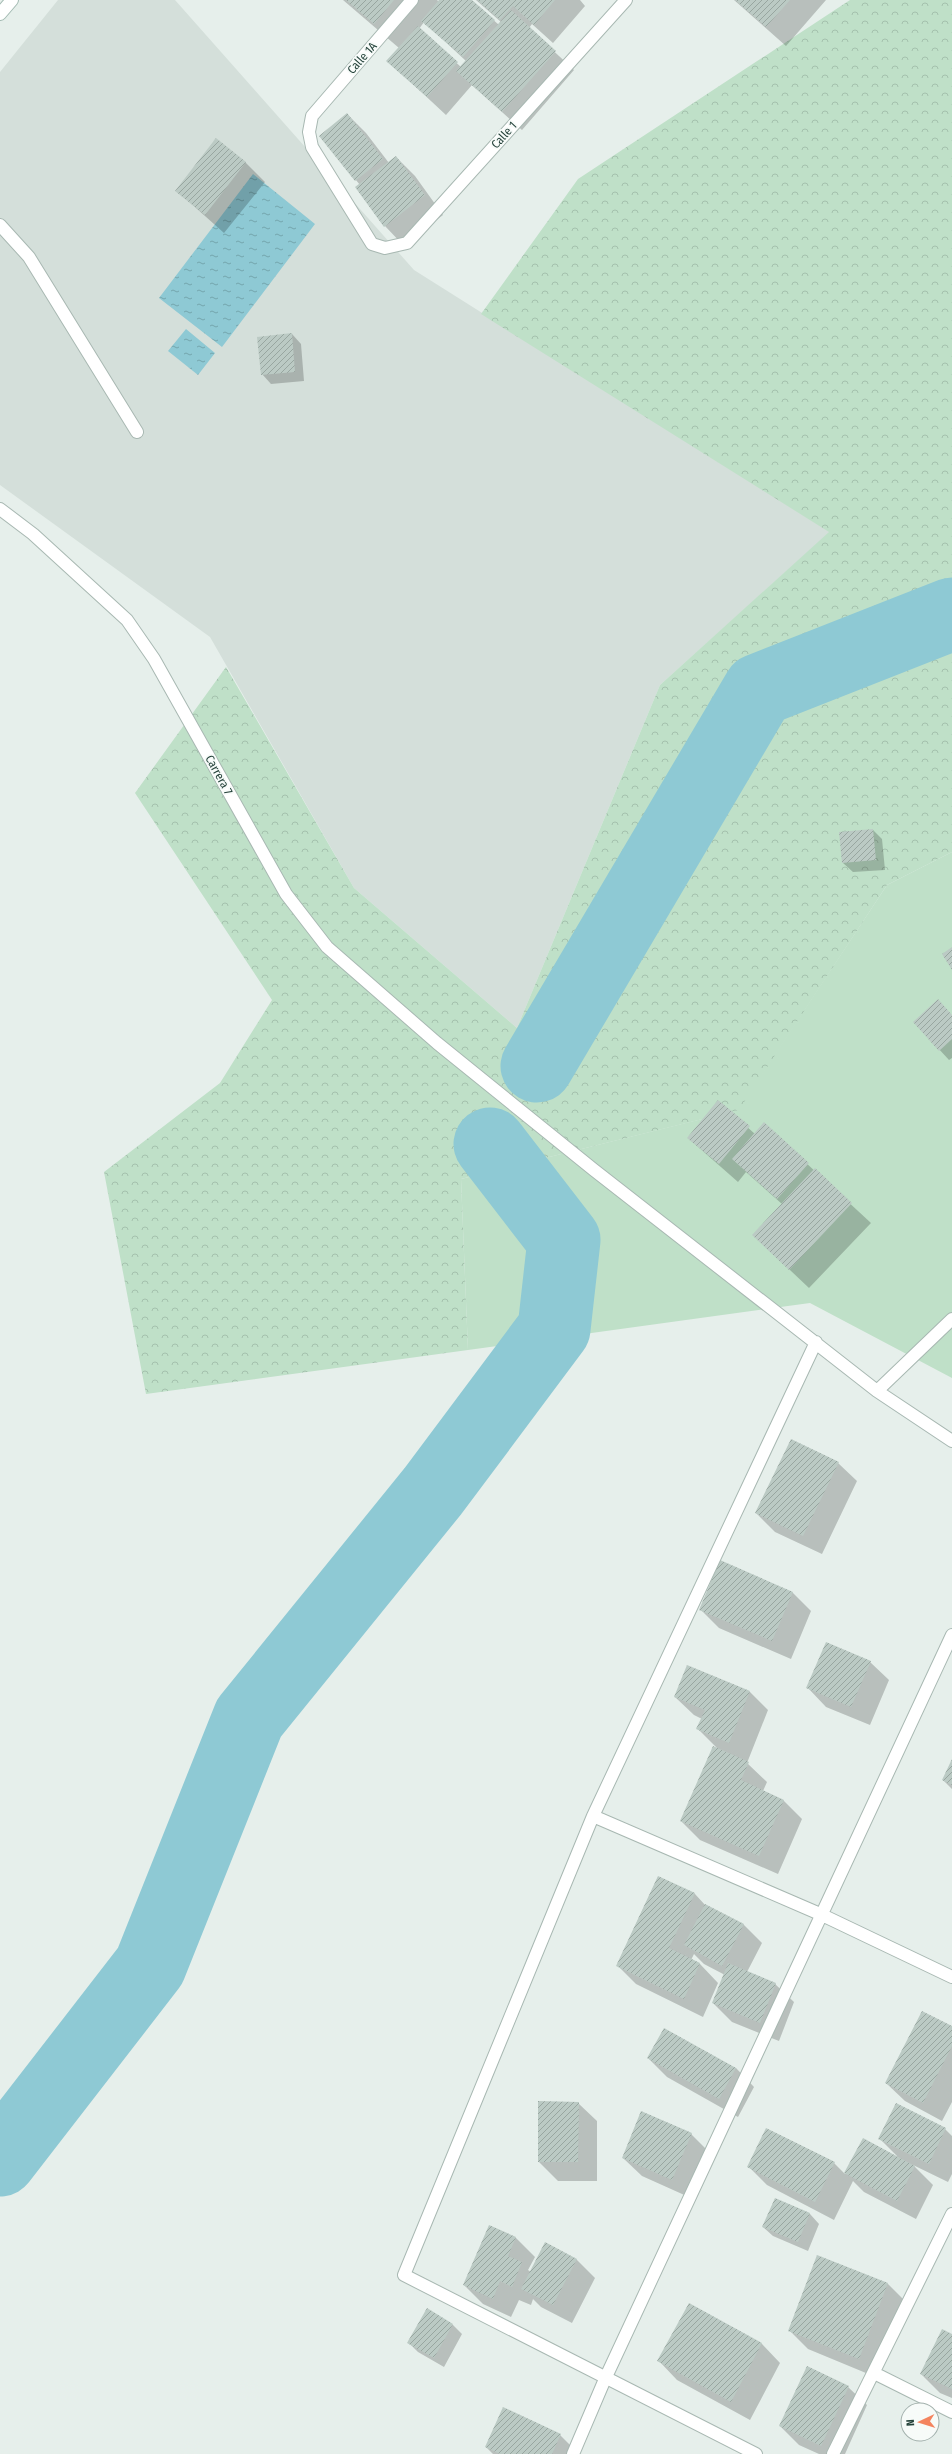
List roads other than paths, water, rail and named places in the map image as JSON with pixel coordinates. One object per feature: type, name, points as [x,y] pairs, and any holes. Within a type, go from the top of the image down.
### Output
[{"type":"street","points":[[0,14],[12,0]]},
{"type":"street","name":"Calle 1A","points":[[372,244],[312,148],[309,132],[312,116],[412,0]]},
{"type":"street","name":"Calle 1","points":[[372,244],[385,248],[407,242],[626,0]]},
{"type":"street","points":[[0,225],[29,257],[137,432]]},
{"type":"street","name":"Carrera 7","points":[[0,509],[33,534],[127,620],[154,659],[286,894],[327,946],[437,1043],[594,1170],[877,1391],[952,1441]]},
{"type":"street","points":[[877,1391],[952,1319]]},
{"type":"street","points":[[756,2454],[404,2275],[593,1816],[816,1342]]},
{"type":"street","points":[[573,2454],[605,2378],[820,1914],[952,1635]]},
{"type":"street","points":[[593,1816],[820,1914],[952,1977]]},
{"type":"street","points":[[833,2454],[952,2214]]},
{"type":"street","points":[[874,2373],[952,2412]]},
{"type":"water","points":[[253,174],[315,224],[222,347],[159,298]]},
{"type":"water","points":[[186,329],[215,353],[198,375],[168,351]]},
{"type":"waterway","points":[[537,1066],[759,690],[952,614]]},
{"type":"waterway","points":[[0,2160],[150,1966],[249,1718],[433,1491],[554,1329],[564,1240],[490,1144]]}]
